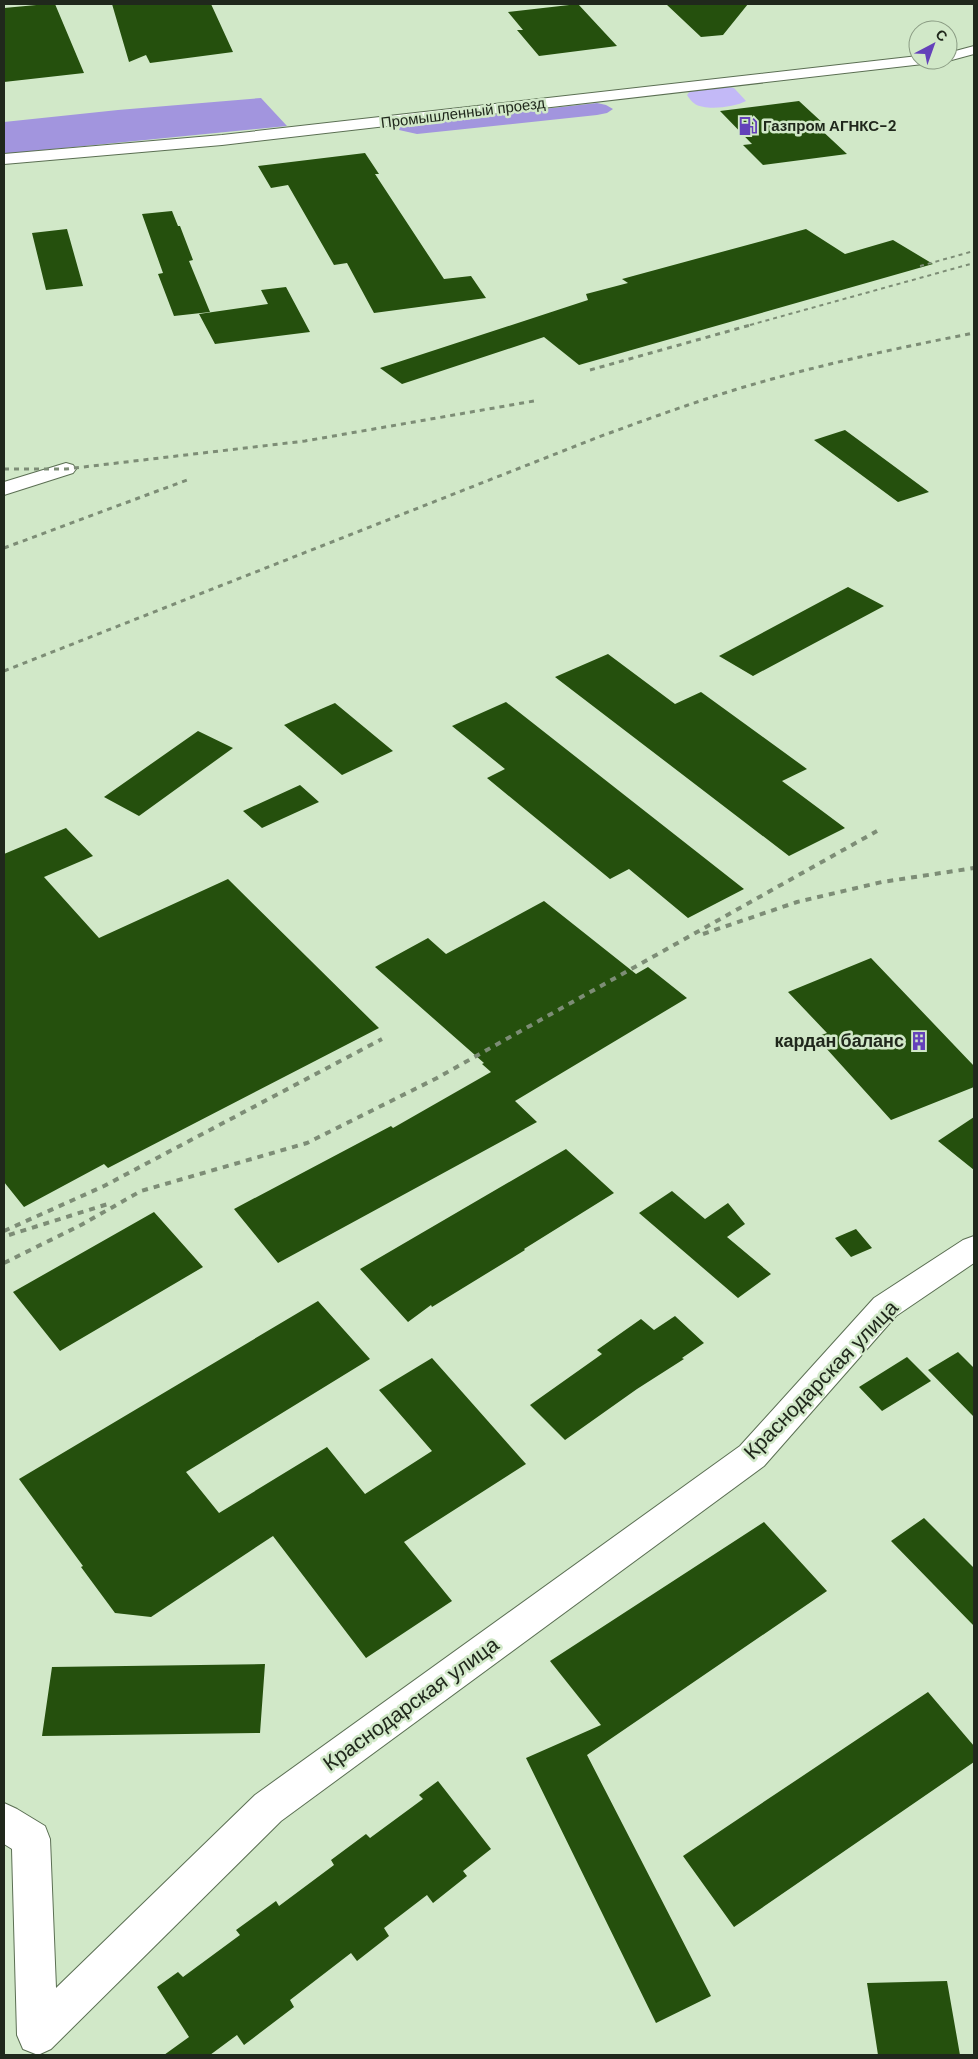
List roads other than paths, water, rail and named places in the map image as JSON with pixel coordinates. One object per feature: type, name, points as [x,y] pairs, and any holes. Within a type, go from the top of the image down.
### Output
[{"type":"street","points":[[958,54],[974,50]]},
{"type":"street","name":"Промышленный проезд","points":[[4,159],[232,139],[908,62]]},
{"type":"street","points":[[4,489],[66,468]]},
{"type":"street","name":"Краснодарская улица","points":[[35,2045],[268,1808],[752,1456],[885,1307],[974,1248]]},
{"type":"street","name":"Краснодарская улица","points":[[4,1822],[31,1839],[35,2045]]},
{"type":"railway","points":[[920,266],[974,251]]},
{"type":"railway","points":[[750,325],[974,263]]},
{"type":"railway","points":[[590,370],[754,324]]},
{"type":"railway","points":[[4,671],[596,438],[670,411],[801,371],[974,333]]},
{"type":"railway","points":[[4,469],[66,469],[305,441],[534,401]]},
{"type":"railway","points":[[4,548],[187,480]]},
{"type":"railway","points":[[4,1263],[81,1225],[141,1191],[307,1143],[437,1078],[877,831]]},
{"type":"railway","points":[[703,934],[797,902],[882,882],[974,868]]},
{"type":"railway","points":[[4,1231],[104,1186],[382,1039]]},
{"type":"railway","points":[[9,1235],[111,1203]]},
{"type":"place","name":"Газпром АГНКС-2","points":[[748,126]]},
{"type":"place","name":"кардан баланс","points":[[919,1041]]}]
